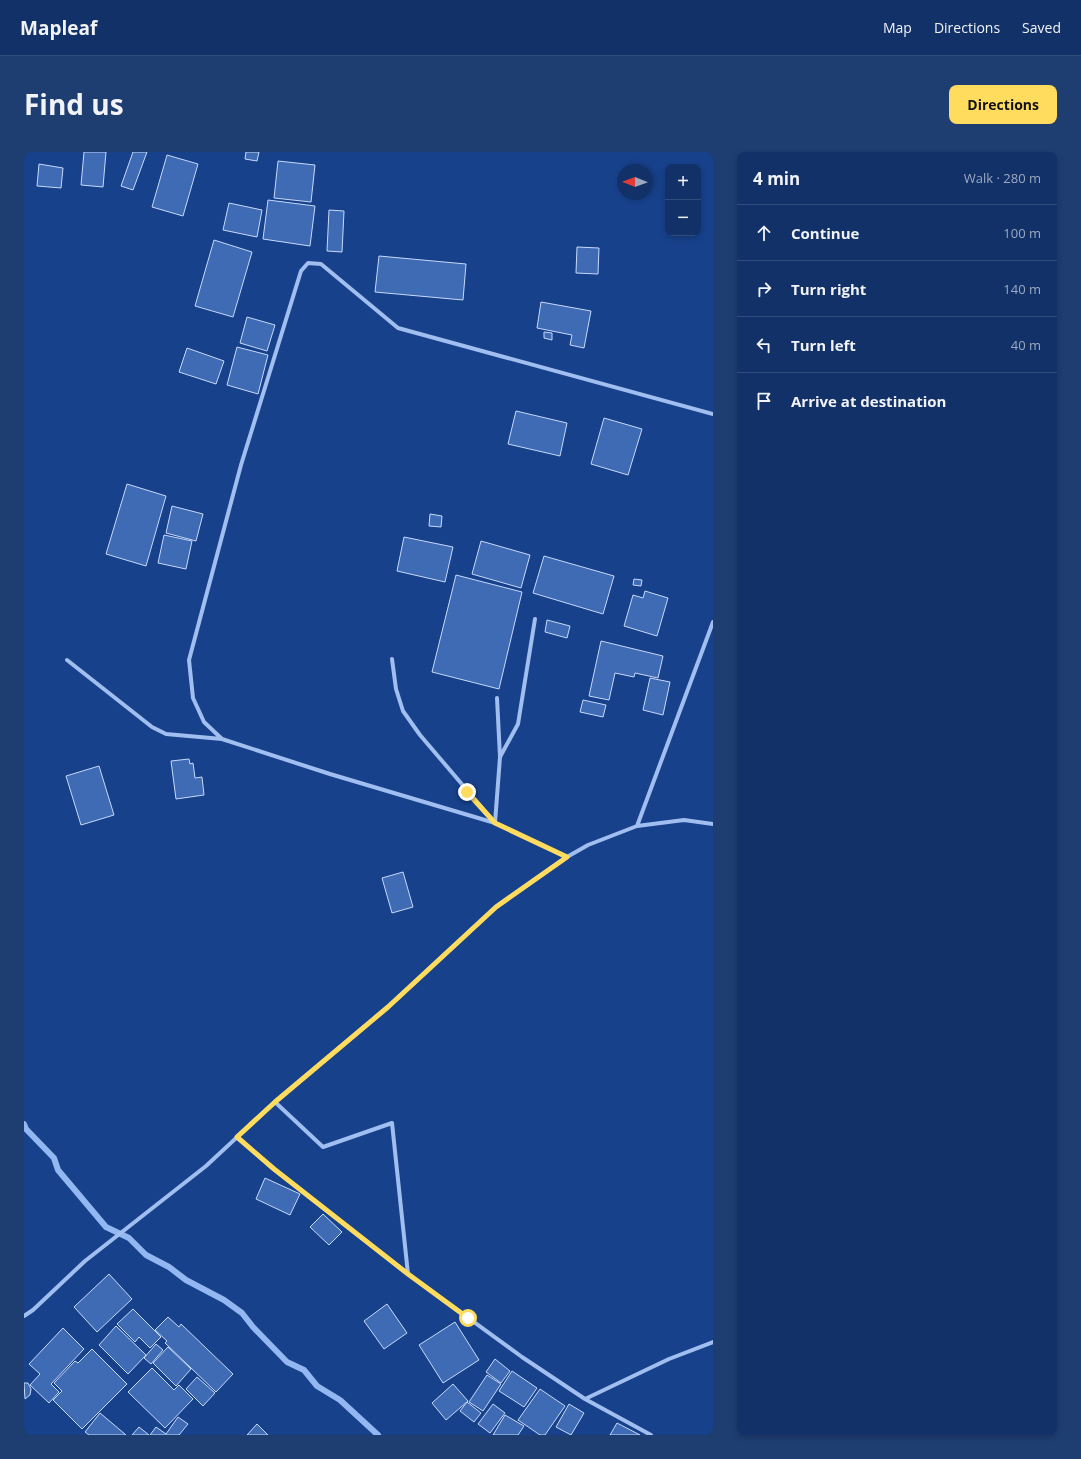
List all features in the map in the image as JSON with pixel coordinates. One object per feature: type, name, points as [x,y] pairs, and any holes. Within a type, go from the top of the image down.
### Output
[{"type":"street","points":[[222,739],[204,722],[193,698],[189,660],[241,465],[301,271],[308,263],[321,264],[398,328],[713,414]]},
{"type":"street","points":[[500,757],[518,724],[535,619]]},
{"type":"street","points":[[637,826],[713,622]]},
{"type":"street","points":[[67,660],[152,727],[166,734],[222,739],[330,774],[495,823],[567,857]]},
{"type":"street","points":[[392,660],[396,689],[403,711],[420,736],[495,823]]},
{"type":"street","points":[[495,823],[500,757],[497,698]]},
{"type":"street","points":[[24,1316],[33,1310],[85,1261],[206,1166],[275,1102],[388,1007],[496,907],[567,857],[588,845],[637,826],[684,820],[713,824]]},
{"type":"street","points":[[275,1102],[322,1147],[392,1123],[408,1274]]},
{"type":"street","points":[[237,1137],[274,1169],[408,1274],[522,1357],[585,1399],[651,1435]]},
{"type":"street","points":[[585,1399],[669,1359],[713,1342]]},
{"type":"building","points":[[84,152],[106,152],[103,187],[81,185]]},
{"type":"building","points":[[133,152],[147,152],[133,190],[121,186]]},
{"type":"building","points":[[246,152],[259,152],[257,161],[245,159]]},
{"type":"building","points":[[167,155],[198,164],[183,216],[152,207]]},
{"type":"building","points":[[278,161],[315,165],[311,202],[274,198]]},
{"type":"building","points":[[39,164],[63,168],[61,188],[37,186]]},
{"type":"building","points":[[268,200],[315,206],[310,246],[263,239]]},
{"type":"building","points":[[229,203],[262,210],[257,237],[223,230]]},
{"type":"building","points":[[329,210],[344,211],[342,252],[327,251]]},
{"type":"building","points":[[214,240],[252,252],[233,317],[195,306]]},
{"type":"building","points":[[577,247],[599,248],[598,274],[576,273]]},
{"type":"building","points":[[379,256],[466,264],[463,300],[375,292]]},
{"type":"building","points":[[541,302],[591,311],[584,348],[570,345],[572,335],[537,328]]},
{"type":"building","points":[[247,317],[275,325],[267,351],[240,343]]},
{"type":"building","points":[[544,332],[552,333],[552,340],[544,338]]},
{"type":"building","points":[[237,347],[268,355],[258,394],[227,385]]},
{"type":"building","points":[[187,348],[224,361],[216,384],[179,372]]},
{"type":"building","points":[[516,411],[567,423],[560,456],[508,444]]},
{"type":"building","points":[[604,418],[642,429],[628,475],[591,464]]},
{"type":"building","points":[[127,484],[166,496],[146,566],[106,554]]},
{"type":"building","points":[[172,506],[203,514],[196,541],[166,533]]},
{"type":"building","points":[[430,514],[442,516],[441,527],[429,526]]},
{"type":"building","points":[[164,535],[192,541],[186,569],[158,563]]},
{"type":"building","points":[[404,537],[453,547],[445,582],[397,571]]},
{"type":"building","points":[[481,541],[530,555],[521,588],[472,574]]},
{"type":"building","points":[[544,556],[614,576],[603,614],[533,593]]},
{"type":"building","points":[[456,575],[522,592],[499,689],[432,672]]},
{"type":"building","points":[[634,579],[642,580],[641,586],[633,585]]},
{"type":"building","points":[[645,591],[668,598],[657,636],[624,626],[633,595],[643,598]]},
{"type":"building","points":[[547,620],[570,626],[567,638],[545,632]]},
{"type":"building","points":[[601,641],[663,656],[658,678],[635,673],[634,677],[615,673],[609,700],[589,696]]},
{"type":"building","points":[[650,678],[670,682],[663,715],[643,710]]},
{"type":"building","points":[[583,700],[606,705],[603,717],[580,712]]},
{"type":"building","points":[[189,759],[190,764],[193,763],[195,778],[202,777],[204,795],[176,799],[171,761]]},
{"type":"building","points":[[99,766],[114,815],[81,825],[66,776]]},
{"type":"building","points":[[403,872],[413,907],[392,913],[382,878]]},
{"type":"building","points":[[265,1178],[300,1194],[290,1215],[256,1199]]},
{"type":"building","points":[[323,1214],[342,1232],[329,1245],[310,1227]]},
{"type":"building","points":[[109,1274],[132,1299],[97,1332],[74,1307]]},
{"type":"building","points":[[387,1304],[407,1333],[384,1349],[364,1321]]},
{"type":"building","points":[[133,1309],[161,1337],[150,1348],[139,1337],[135,1342],[117,1324]]},
{"type":"building","points":[[168,1317],[179,1327],[181,1324],[233,1374],[216,1392],[165,1343],[167,1341],[155,1330]]},
{"type":"building","points":[[455,1322],[479,1360],[443,1383],[419,1345]]},
{"type":"building","points":[[116,1326],[146,1355],[128,1374],[99,1345]]},
{"type":"building","points":[[63,1328],[84,1349],[51,1384],[59,1392],[49,1403],[30,1385],[40,1374],[29,1364]]},
{"type":"building","points":[[156,1344],[163,1350],[151,1364],[144,1358]]},
{"type":"building","points":[[168,1347],[191,1369],[176,1386],[153,1363]]},
{"type":"building","points":[[92,1349],[127,1384],[82,1429],[53,1400],[62,1391],[54,1383],[75,1361],[78,1363]]},
{"type":"building","points":[[495,1359],[510,1371],[501,1383],[486,1372]]},
{"type":"building","points":[[152,1368],[174,1390],[179,1385],[193,1399],[165,1428],[128,1392]]},
{"type":"building","points":[[512,1371],[537,1388],[524,1407],[499,1391]]},
{"type":"building","points":[[487,1375],[501,1384],[483,1411],[469,1402]]},
{"type":"building","points":[[197,1377],[215,1393],[203,1406],[186,1389]]},
{"type":"building","points":[[24,1383],[28,1383],[31,1389],[30,1395],[25,1399]]},
{"type":"building","points":[[453,1384],[468,1401],[446,1420],[432,1403]]},
{"type":"building","points":[[540,1389],[565,1406],[545,1435],[540,1435],[518,1420]]},
{"type":"building","points":[[467,1402],[481,1413],[474,1422],[460,1411]]},
{"type":"building","points":[[493,1404],[505,1413],[490,1433],[478,1424]]},
{"type":"building","points":[[569,1404],[584,1413],[571,1435],[556,1427]]},
{"type":"building","points":[[100,1413],[126,1435],[89,1435],[85,1432]]},
{"type":"building","points":[[505,1415],[524,1426],[518,1435],[493,1435]]},
{"type":"building","points":[[178,1417],[188,1424],[179,1435],[150,1435],[156,1427],[166,1434]]},
{"type":"building","points":[[617,1423],[640,1435],[610,1435]]},
{"type":"building","points":[[257,1424],[268,1435],[247,1435]]},
{"type":"building","points":[[139,1427],[149,1435],[132,1435]]},
{"type":"waterway","points":[[24,1124],[26,1129],[54,1158],[58,1170],[106,1227],[129,1238],[146,1255],[169,1267],[186,1280],[224,1300],[242,1313],[253,1327],[287,1362],[304,1370],[317,1386],[340,1400],[378,1435]]},
{"type":"route","points":[[467,792],[495,823],[567,857],[496,907],[388,1007],[275,1102],[237,1137],[274,1169],[408,1274],[468,1318]]}]
